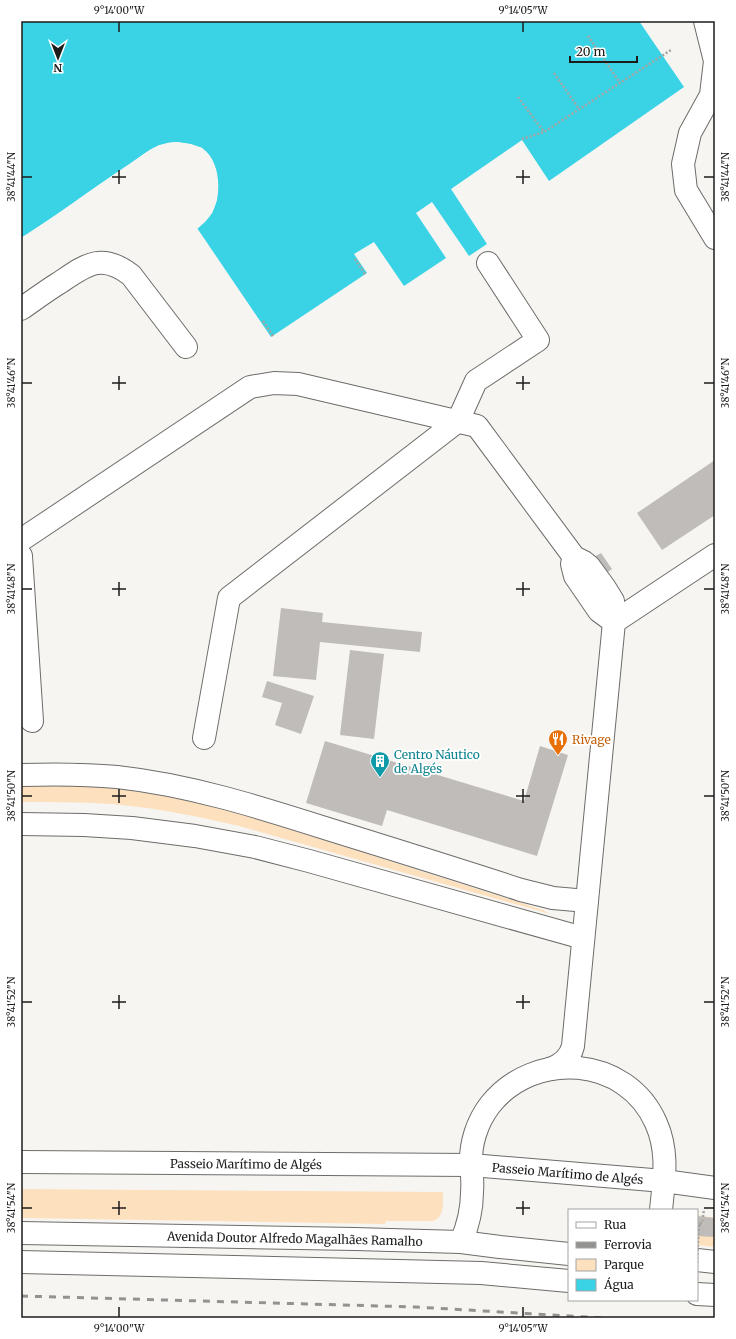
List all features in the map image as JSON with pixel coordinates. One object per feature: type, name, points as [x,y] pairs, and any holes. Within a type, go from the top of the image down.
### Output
[{"type":"street","points":[[705,21],[715,61],[711,95],[690,133],[683,164],[686,190],[715,238]]},
{"type":"street","points":[[21,309],[83,267],[102,262],[111,264],[122,268],[131,274],[186,346]]},
{"type":"street","points":[[204,738],[229,598],[458,421],[476,381],[538,340],[488,263]]},
{"type":"street","points":[[21,540],[250,387],[274,383],[298,384],[477,426],[574,557],[589,566],[613,601],[614,622],[586,901],[574,1042],[574,1050],[577,1059],[583,1066],[591,1070]]},
{"type":"street","points":[[614,622],[715,555]]},
{"type":"street","points":[[21,556],[32,721]]},
{"type":"street","points":[[21,775],[81,775],[116,777],[157,783],[213,795],[278,812],[521,890],[553,898],[586,901]]},
{"type":"street","points":[[21,824],[84,825],[132,828],[195,836],[254,847],[583,938]]},
{"type":"street","points":[[550,1069],[560,1065],[566,1059],[572,1050],[574,1042]]},
{"type":"street","points":[[461,1242],[469,1222],[470,1214],[473,1145],[476,1133],[486,1111],[508,1087],[520,1079],[535,1072],[550,1069],[566,1067],[591,1070],[605,1074],[626,1086],[642,1101],[651,1114],[663,1143],[665,1163],[661,1209]]},
{"type":"street","name":"Passeio Marítimo de Algés","points":[[21,1162],[471,1165],[664,1181],[715,1188]]},
{"type":"street","name":"Avenida Doutor Alfredo Magalhães Ramalho","points":[[21,1233],[461,1242],[568,1254]]},
{"type":"street","points":[[497,1274],[498,1247]]},
{"type":"street","points":[[698,1261],[715,1262]]},
{"type":"street","points":[[21,1262],[473,1272],[568,1281]]},
{"type":"street","points":[[698,1294],[715,1296]]},
{"type":"path","points":[[588,36],[620,83]]},
{"type":"path","points":[[522,139],[544,132],[671,50]]},
{"type":"path","points":[[554,73],[579,109]]},
{"type":"path","points":[[518,97],[544,132]]},
{"type":"path","points":[[355,259],[365,274]]},
{"type":"path","points":[[263,321],[273,336]]},
{"type":"path","points":[[698,1223],[702,1223],[703,1220]]},
{"type":"path","points":[[698,1224],[702,1225],[699,1225],[698,1243]]},
{"type":"green space","points":[[68,786],[142,792],[222,809],[543,910],[550,914],[239,826],[203,818],[149,808],[112,804],[76,802],[21,802],[21,787]]},
{"type":"green space","points":[[21,1189],[443,1192],[443,1205],[440,1216],[433,1221],[386,1221],[385,1224],[21,1218]]},
{"type":"green space","points":[[698,1215],[715,1218],[715,1247],[698,1245]]},
{"type":"water","points":[[21,21],[639,21],[684,87],[549,181],[522,140],[451,189],[487,244],[469,256],[432,202],[416,213],[446,258],[404,286],[374,242],[354,254],[367,273],[271,337],[197,228],[212,213],[215,206],[218,188],[218,179],[213,161],[200,147],[174,142],[152,149],[21,238]]},
{"type":"pier","points":[[177,142],[191,144],[202,148],[211,158],[216,170],[218,185],[217,200],[212,213],[197,229],[258,319],[257,320],[195,229],[210,212],[215,199],[216,185],[214,171],[209,159],[201,149],[177,144],[160,147],[21,240],[21,238],[147,152],[159,145]]},
{"type":"building","points":[[715,460],[715,515],[662,550],[637,513]]},
{"type":"building","points":[[601,553],[612,569],[604,575],[592,558]]},
{"type":"building","points":[[281,608],[323,613],[322,622],[422,632],[420,652],[320,642],[316,680],[273,676]]},
{"type":"building","points":[[350,650],[384,654],[374,739],[340,735]]},
{"type":"building","points":[[267,681],[314,696],[301,734],[275,725],[282,703],[262,697]]},
{"type":"building","name":"Centro Náutico de Algés","points":[[325,741],[524,801],[540,746],[568,755],[537,856],[387,810],[382,826],[306,803]]},
{"type":"building","points":[[698,1216],[715,1218],[715,1237],[698,1236]]},
{"type":"railway","points":[[21,1296],[416,1307],[603,1318]]},
{"type":"place","name":"Rivage","points":[[558,756]]},
{"type":"place","name":"Centro Náutico de Algés","points":[[380,778]]}]
